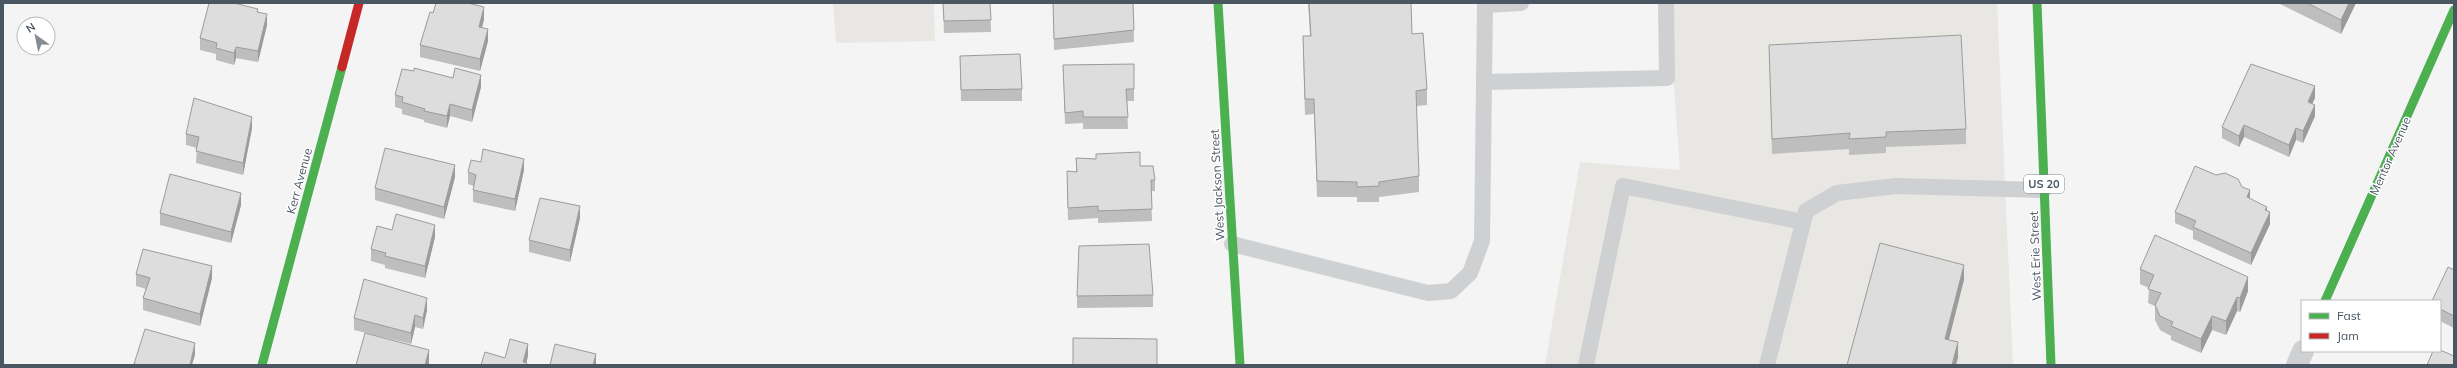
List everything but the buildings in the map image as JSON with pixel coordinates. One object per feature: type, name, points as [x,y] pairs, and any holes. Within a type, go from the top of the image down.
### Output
[{"type":"street","name":"Kerr Avenue","points":[[262,365],[359,3]]},
{"type":"street","name":"West Jackson Street","points":[[1218,3],[1240,365]]},
{"type":"street","name":"West Erie Street","points":[[2037,3],[2051,365]]},
{"type":"street","name":"Mentor Avenue","points":[[2325,300],[2454,10]]},
{"type":"street","points":[[2297,365],[2303,352]]},
{"type":"lane","points":[[1232,244],[1428,293],[1451,291],[1470,273],[1482,241],[1485,5],[1521,3]]},
{"type":"lane","points":[[1484,82],[1667,78],[1666,3]]},
{"type":"lane","points":[[1586,365],[1622,186],[1803,222]]},
{"type":"lane","points":[[1767,365],[1806,211],[1837,193],[1896,186],[2044,190]]},
{"type":"shaded area","points":[[833,3],[934,3],[935,41],[836,43]]},
{"type":"shaded area","points":[[1668,3],[1997,3],[2013,365],[1545,365],[1580,162],[1680,170]]},
{"type":"traffic: fast","points":[[1218,3],[1240,365]]},
{"type":"traffic: fast","points":[[2037,3],[2051,365]]},
{"type":"traffic: fast","points":[[2325,300],[2454,10]]},
{"type":"traffic: fast","points":[[262,365],[342,67]]},
{"type":"traffic: jam","points":[[342,67],[359,3]]}]
